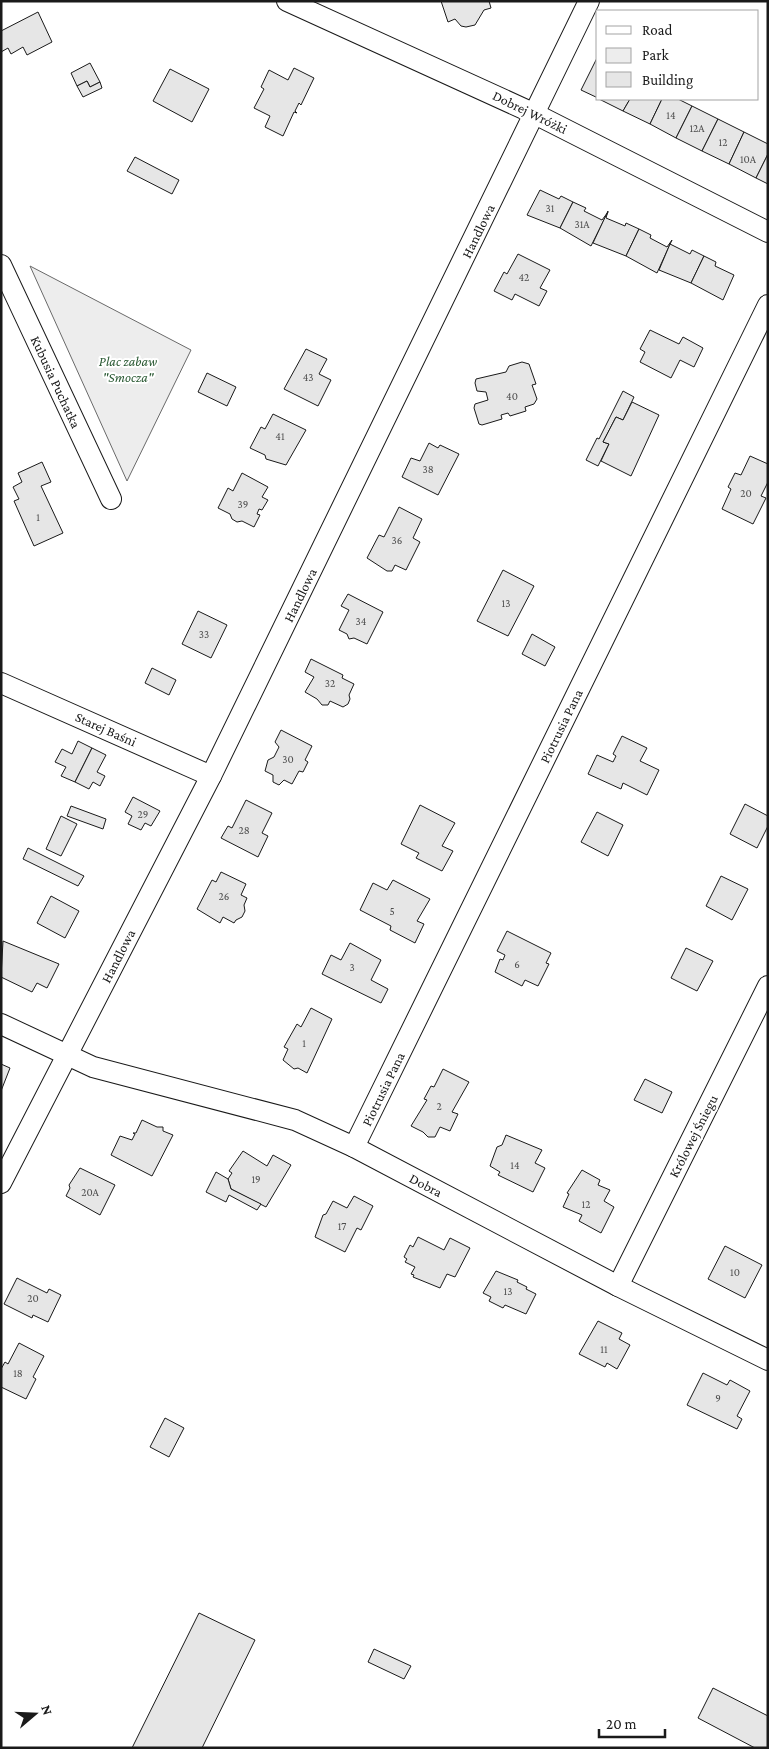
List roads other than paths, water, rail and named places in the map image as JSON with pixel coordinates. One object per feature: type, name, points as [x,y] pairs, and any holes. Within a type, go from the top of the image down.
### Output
[{"type":"street","name":"Dobrej Wróżki","points":[[287,1],[535,114],[768,232]]},
{"type":"street","name":"Handlowa","points":[[1,1183],[212,776],[589,1]]},
{"type":"street","name":"Kubusia Puchatka","points":[[1,265],[111,500]]},
{"type":"street","name":"Piotrusia Pana","points":[[354,1147],[768,304]]},
{"type":"street","name":"Starej Baśni","points":[[1,683],[212,776]]},
{"type":"street","name":"Królowej Śniegu","points":[[618,1286],[768,986]]},
{"type":"street","name":"Dobra","points":[[1,1024],[98,1068],[295,1120],[354,1147],[618,1286],[768,1360]]},
{"type":"park label","name":"Plac zabaw \"Smocza\"","points":[[128,370]]}]
